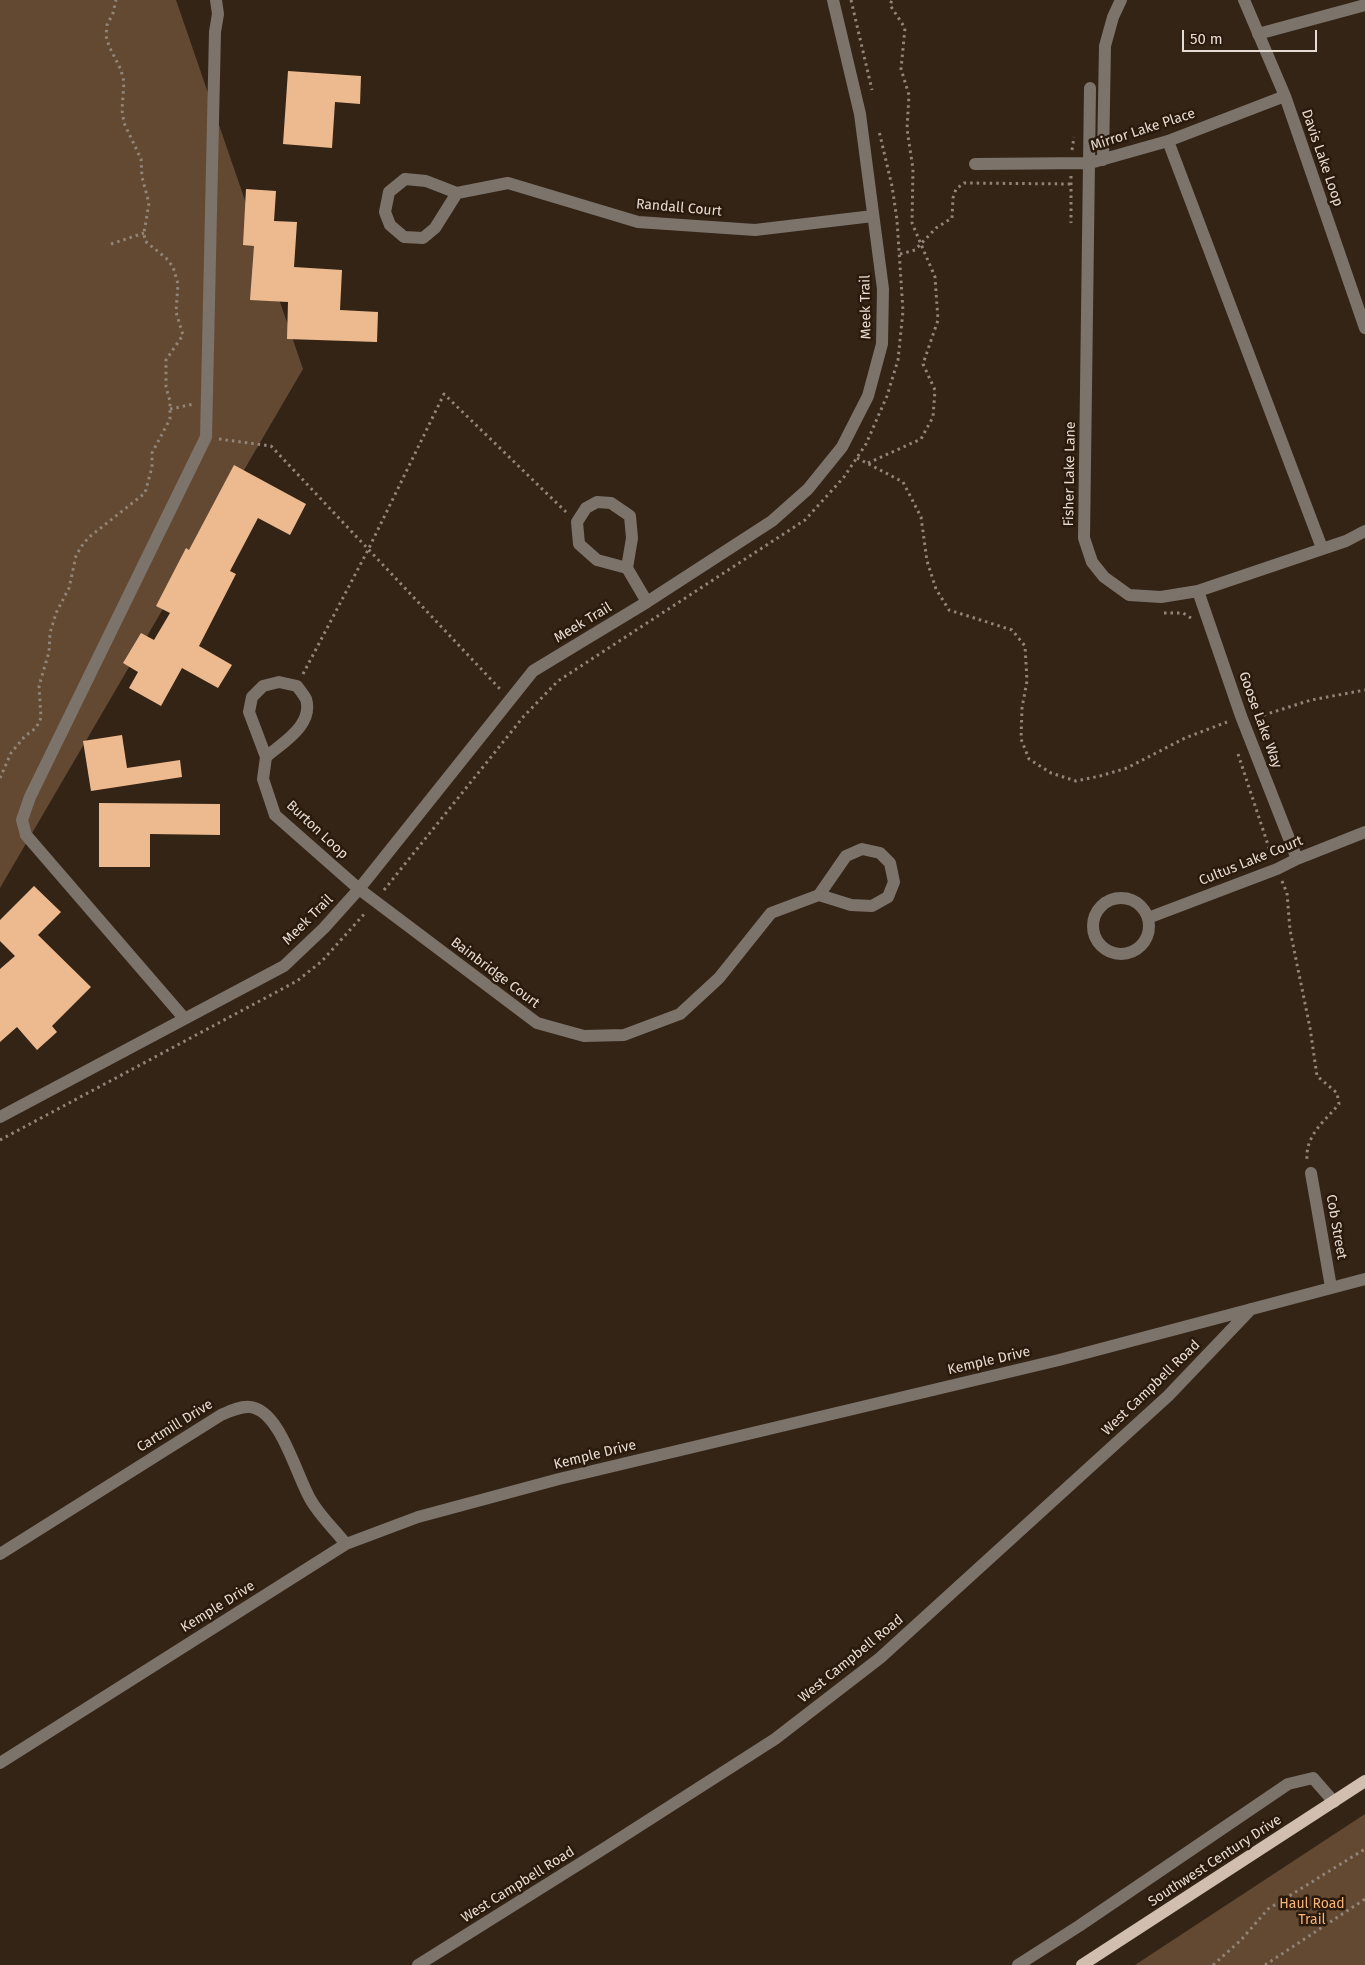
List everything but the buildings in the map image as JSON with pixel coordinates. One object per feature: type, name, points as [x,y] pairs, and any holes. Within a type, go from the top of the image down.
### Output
[{"type":"main road","name":"Southwest Century Drive","points":[[1082,1965],[1365,1781]]},
{"type":"street","points":[[184,1018],[26,835],[22,820],[30,797],[206,438],[215,32],[218,14],[216,0]]},
{"type":"street","name":"Meek Trail","points":[[0,1117],[284,966],[324,928],[359,888],[533,671],[647,602],[772,521],[808,489],[842,447],[868,396],[882,344],[883,289],[860,114],[833,0]]},
{"type":"street","points":[[1103,160],[1105,46],[1113,17],[1121,0]]},
{"type":"street","name":"Davis Lake Loop","points":[[1244,0],[1285,96],[1365,328]]},
{"type":"street","points":[[1258,34],[1365,5]]},
{"type":"street","name":"Fisher Lake Lane","points":[[1090,88],[1084,538],[1092,562],[1104,577],[1129,595],[1162,597],[1198,591],[1346,541],[1365,531]]},
{"type":"street","name":"Mirror Lake Place","points":[[975,164],[1090,163],[1168,141],[1285,96]]},
{"type":"street","points":[[1168,141],[1322,548]]},
{"type":"street","points":[[405,179],[426,181],[457,193],[435,228],[423,238],[404,237],[390,225],[385,212],[389,192],[405,179]]},
{"type":"street","name":"Randall Court","points":[[457,193],[508,183],[638,222],[755,230],[873,216]]},
{"type":"street","points":[[627,568],[597,560],[579,544],[577,522],[586,508],[597,502],[611,503],[630,516],[632,538],[627,568],[647,602]]},
{"type":"street","name":"Goose Lake Way","points":[[1198,591],[1241,716],[1297,858]]},
{"type":"street","name":"Burton Loop","points":[[297,686],[279,682],[262,686],[252,697],[249,712],[266,756],[263,779],[275,815],[359,888]]},
{"type":"street","points":[[266,756],[299,729],[307,715],[306,699],[297,686]]},
{"type":"street","name":"Cultus Lake Court","points":[[1148,918],[1277,869],[1297,858],[1365,832]]},
{"type":"street","points":[[862,849],[880,852],[890,863],[894,882],[888,897],[872,906],[852,905],[819,894],[846,856],[862,849]]},
{"type":"street","name":"Bainbridge Court","points":[[359,888],[537,1024],[584,1036],[624,1035],[680,1014],[719,978],[771,913],[819,894]]},
{"type":"street","points":[[1115,898],[1123,898],[1138,904],[1148,918],[1148,934],[1138,948],[1131,952],[1122,954],[1106,950],[1095,937],[1093,921],[1096,913],[1100,906],[1115,898]]},
{"type":"street","name":"Cob Street","points":[[1311,1173],[1331,1287]]},
{"type":"street","name":"Kemple Drive","points":[[0,1763],[346,1544],[418,1517],[559,1479],[1049,1362],[1365,1279]]},
{"type":"street","name":"West Campbell Road","points":[[418,1965],[775,1739],[880,1658],[1168,1396],[1252,1309]]},
{"type":"street","name":"Cartmill Drive","points":[[0,1554],[221,1415],[235,1408],[251,1407],[264,1412],[289,1449],[312,1502],[346,1544]]},
{"type":"street","points":[[1018,1965],[1079,1926],[1288,1784],[1313,1778],[1334,1802]]},
{"type":"path","points":[[0,778],[11,753],[25,736],[36,728],[41,718],[39,686],[49,652],[50,633],[56,613],[69,588],[76,556],[88,538],[145,493],[152,468],[152,453],[170,419],[166,386],[166,360],[183,335],[176,312],[178,284],[170,263],[145,241],[144,233],[149,203],[142,177],[141,159],[124,123],[122,110],[124,82],[121,70],[106,36],[106,24],[113,13],[116,0]]},
{"type":"path","points":[[867,463],[921,439],[933,417],[935,390],[923,364],[938,320],[935,277],[912,223],[913,169],[908,129],[909,95],[901,69],[905,28],[890,5],[892,0]]},
{"type":"path","points":[[1071,231],[1072,142],[1076,132],[1090,124]]},
{"type":"path","points":[[900,254],[915,250],[936,228],[952,218],[953,198],[956,189],[964,184],[1071,184]]},
{"type":"path","points":[[111,244],[144,233]]},
{"type":"path","points":[[297,686],[368,550],[444,394],[577,522]]},
{"type":"path","points":[[170,409],[207,401]]},
{"type":"path","points":[[206,438],[270,446],[510,700]]},
{"type":"path","points":[[857,458],[903,482],[921,517],[927,561],[936,589],[949,610],[1012,630],[1024,646],[1027,681],[1022,708],[1021,739],[1029,759],[1051,773],[1076,781],[1100,776],[1127,768],[1185,738],[1241,716],[1264,715],[1311,700],[1365,690]]},
{"type":"path","points":[[1162,613],[1183,613],[1191,618],[1194,623]]},
{"type":"path","points":[[1224,713],[1230,731]]},
{"type":"path","points":[[1236,750],[1287,893],[1290,930],[1310,1028],[1317,1076],[1336,1093],[1339,1104],[1308,1142],[1307,1164],[1311,1173]]},
{"type":"path","points":[[1213,1965],[1241,1940],[1268,1909],[1365,1849]]},
{"type":"path","points":[[1265,1965],[1365,1899]]},
{"type":"green space","points":[[0,0],[176,0],[303,369],[0,888]]},
{"type":"green space","name":"Haul Road Trail","points":[[1365,1814],[1365,1965],[1135,1965]]}]
